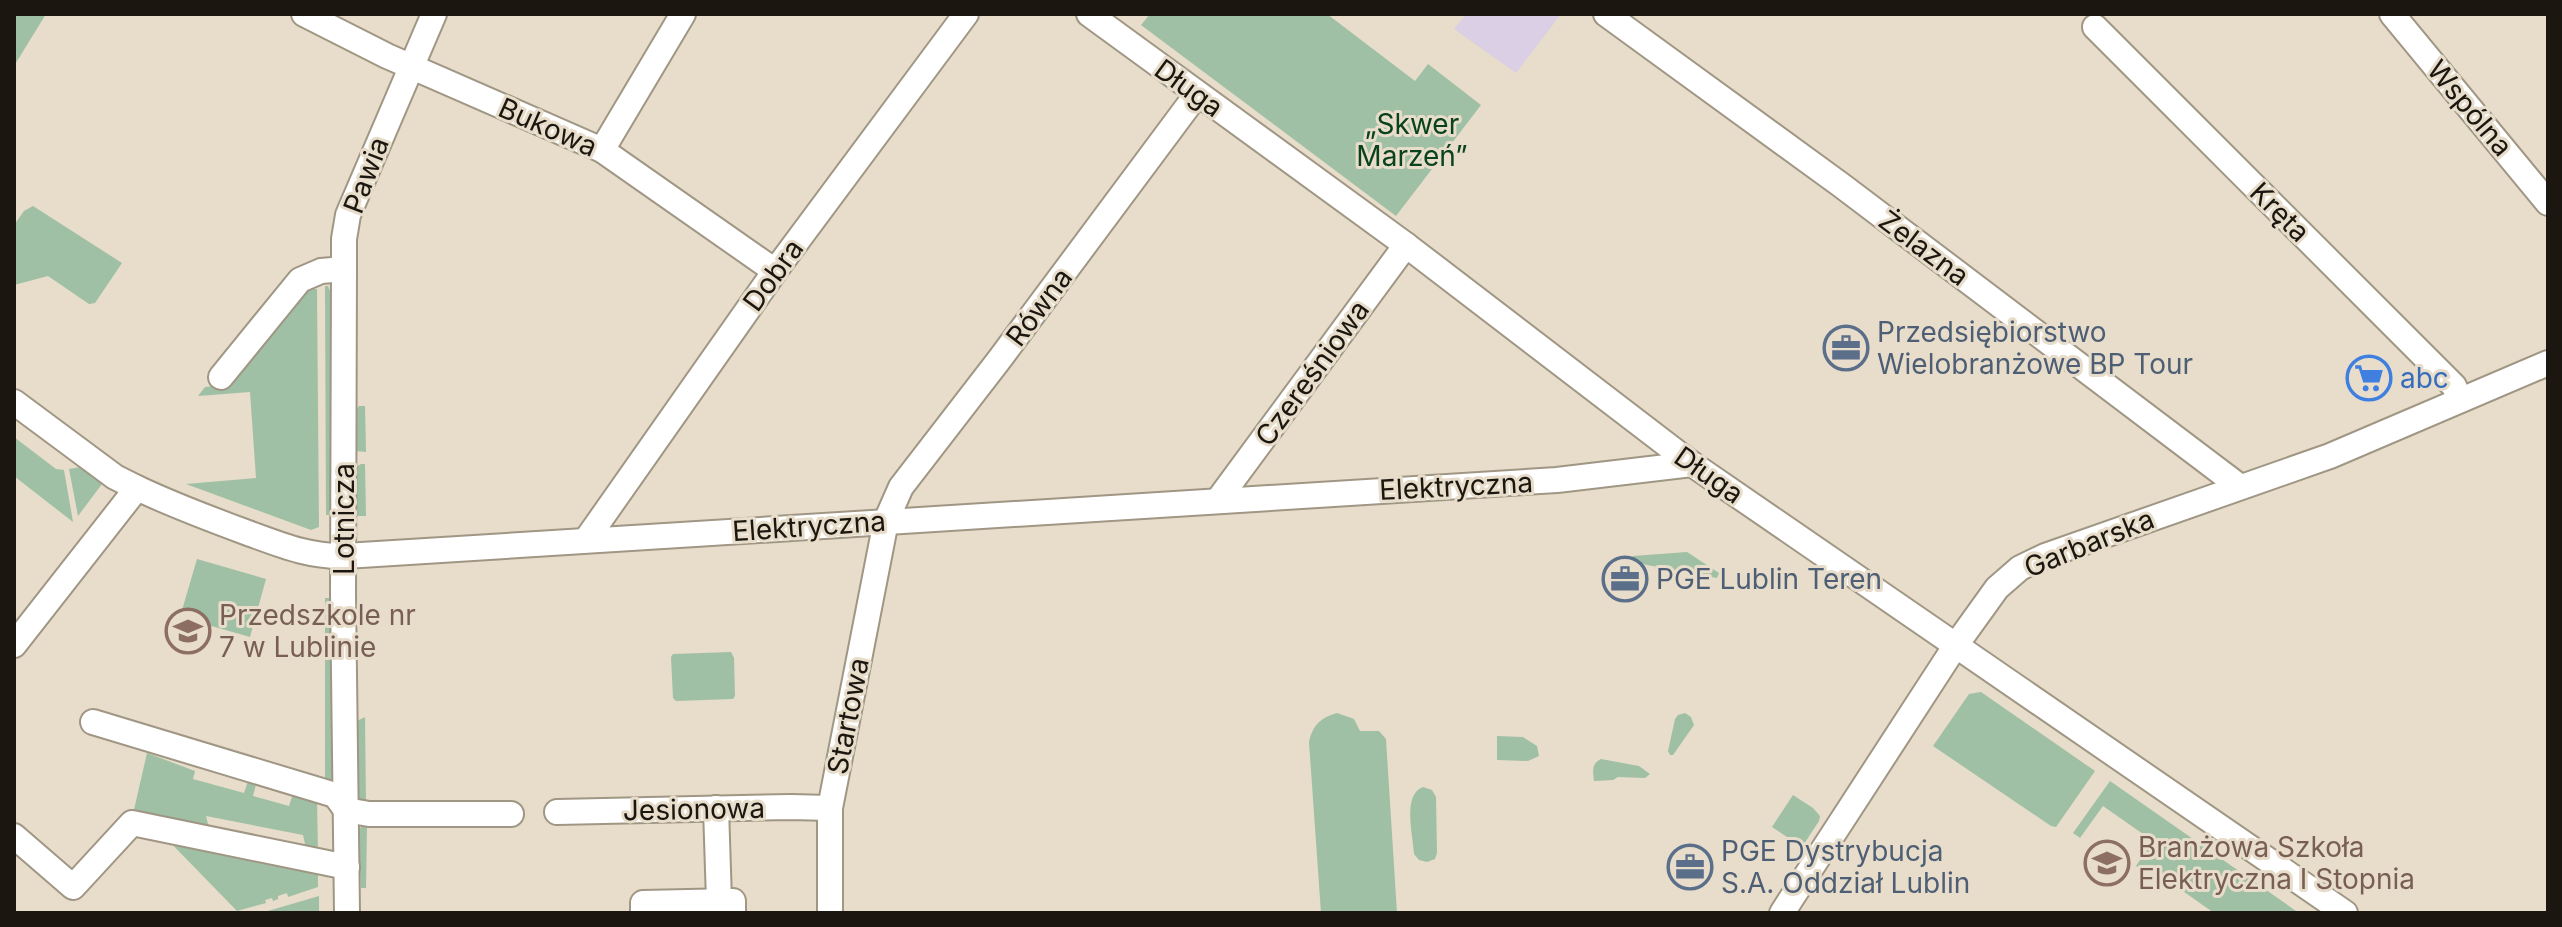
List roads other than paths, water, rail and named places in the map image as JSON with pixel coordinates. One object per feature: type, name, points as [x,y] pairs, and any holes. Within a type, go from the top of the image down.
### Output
[{"type":"street","name":"Pawia","points":[[344,269],[348,215],[434,14]]},
{"type":"street","points":[[602,150],[683,14]]},
{"type":"street","name":"Dobra","points":[[586,540],[775,271],[966,14]]},
{"type":"street","name":"Długa","points":[[1089,14],[1406,245],[1692,464],[2345,913]]},
{"type":"street","name":"Żelazna","points":[[1606,14],[1841,185],[2239,486]]},
{"type":"street","name":"Wspólna","points":[[2392,14],[2548,203]]},
{"type":"street","name":"Bukowa","points":[[309,15],[411,66],[602,150],[775,271]]},
{"type":"street","name":"Kręta","points":[[2095,27],[2454,386],[2460,400]]},
{"type":"street","name":"Równa","points":[[886,521],[901,487],[1197,94]]},
{"type":"street","name":"Czereśniowa","points":[[1218,500],[1406,245]]},
{"type":"street","points":[[221,377],[300,280],[321,271],[344,269]]},
{"type":"street","name":"Lotnicza","points":[[344,269],[347,913]]},
{"type":"street","name":"Garbarska","points":[[1782,913],[1956,645],[1997,588],[2020,568],[2045,556],[2330,456],[2548,363]]},
{"type":"street","name":"Elektryczna","points":[[14,402],[115,477],[178,508],[320,557],[1557,480],[1692,464]]},
{"type":"street","points":[[14,645],[137,488]]},
{"type":"street","name":"Startowa","points":[[830,913],[830,808],[886,521]]},
{"type":"street","points":[[93,722],[335,795],[346,810],[369,814],[511,814]]},
{"type":"street","points":[[643,913],[643,903],[726,907],[716,808]]},
{"type":"street","name":"Jesionowa","points":[[557,812],[830,808]]},
{"type":"street","points":[[14,836],[73,887],[132,823],[347,867]]},
{"type":"place","name":"Przedsiębiorstwo Wielobranżowe BP Tour","points":[[1846,348]]},
{"type":"place","name":"abc","points":[[2369,378]]},
{"type":"place","name":"PGE Lublin Teren","points":[[1625,579]]},
{"type":"place","name":"Przedszkole nr 7 w Lublinie","points":[[188,631]]},
{"type":"place","name":"Branżowa Szkoła Elektryczna I Stopnia","points":[[2107,863]]},
{"type":"place","name":"PGE Dystrybucja S.A. Oddział Lublin","points":[[1690,867]]},
{"type":"park label","name":"„Skwer Marzeń”","points":[[1412,140]]}]
